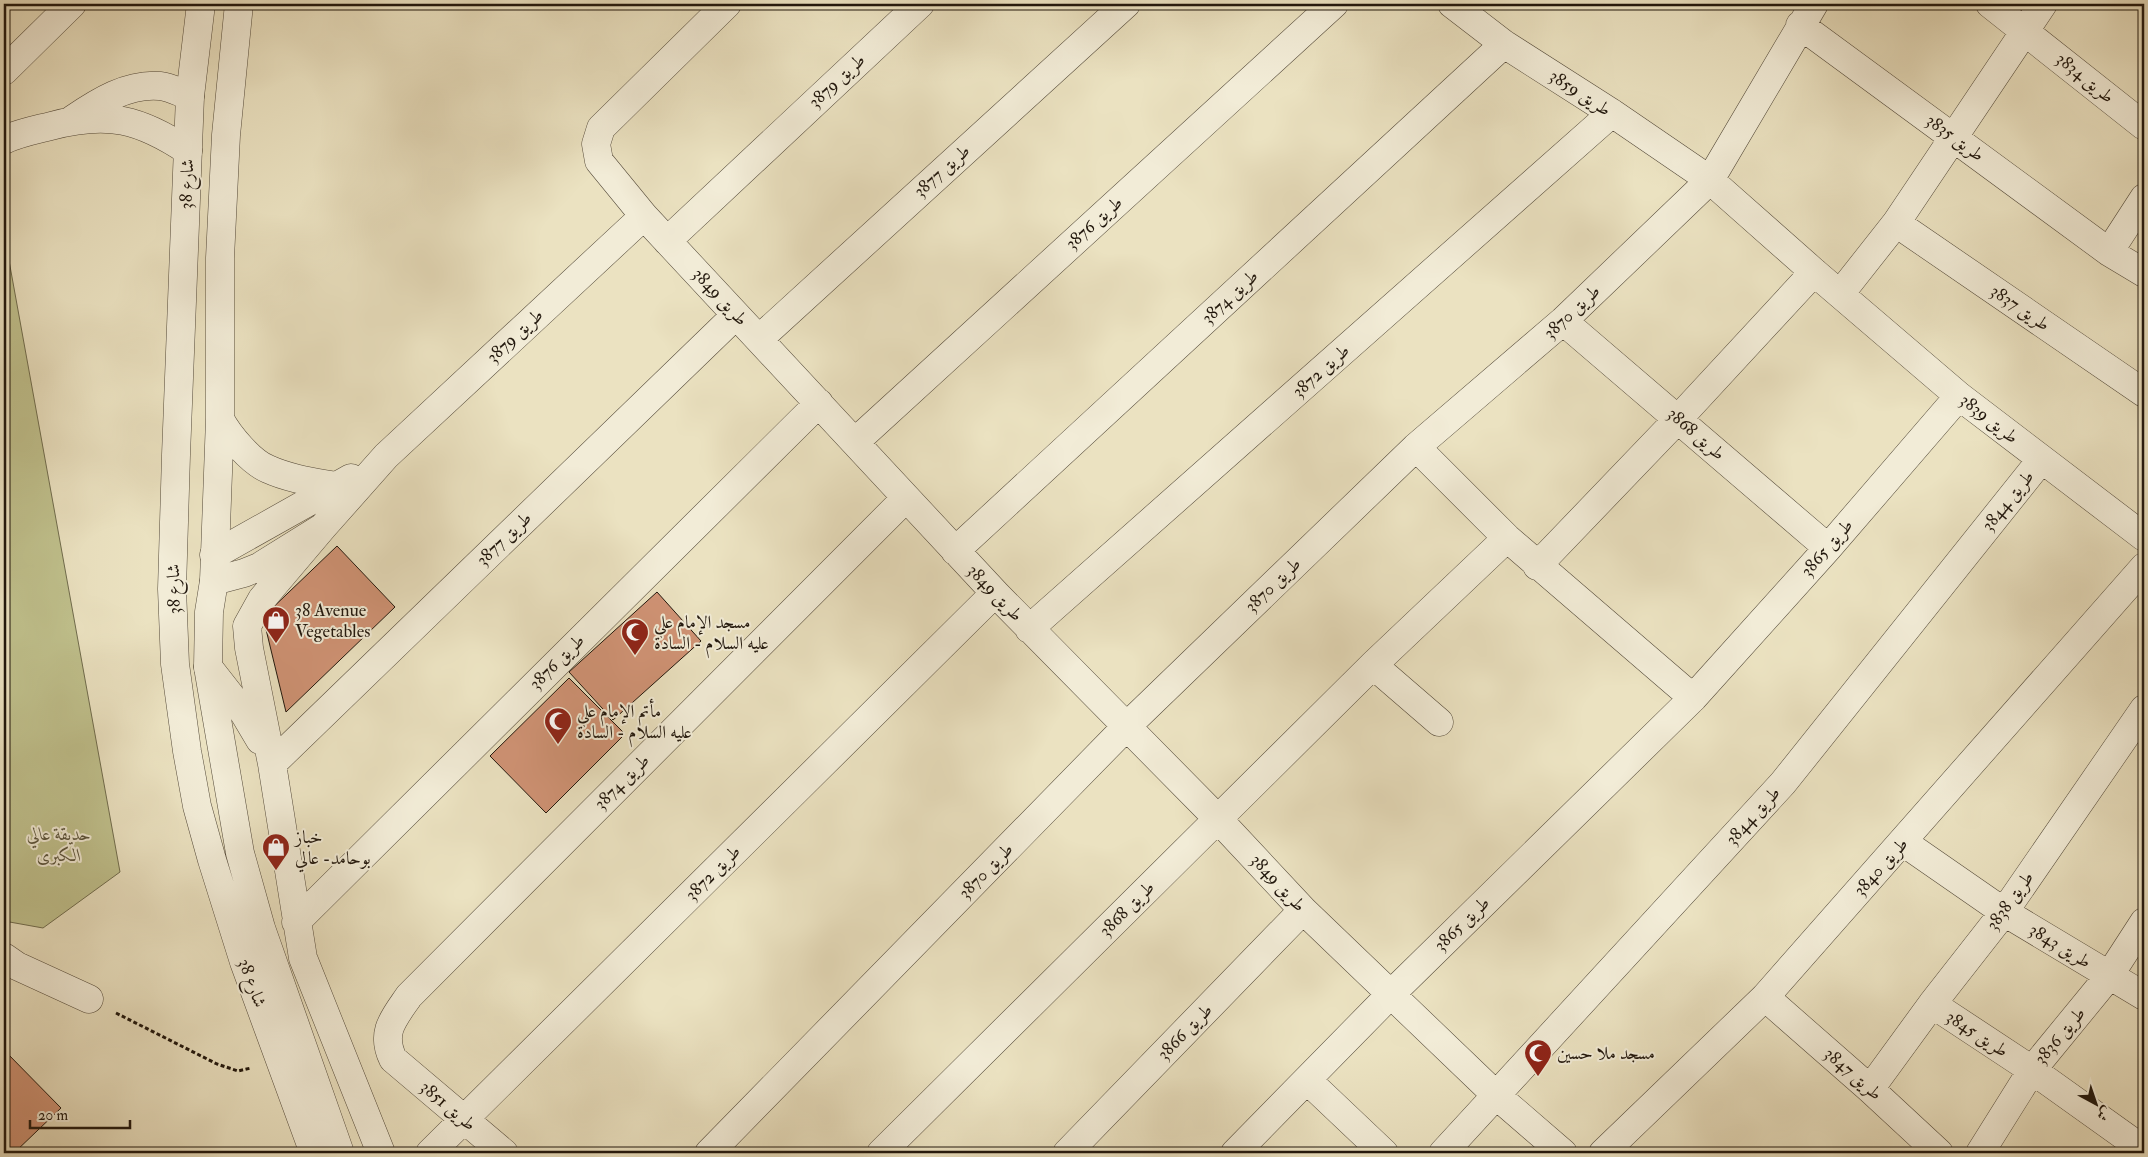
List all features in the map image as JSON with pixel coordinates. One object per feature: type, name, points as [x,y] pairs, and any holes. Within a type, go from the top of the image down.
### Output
[{"type":"street","points":[[4,71],[72,4]]},
{"type":"street","name":"شارع 38","points":[[201,4],[190,96],[188,151],[193,570],[210,612],[208,667],[240,853],[261,928],[340,1153]]},
{"type":"street","name":"شارع 38","points":[[239,4],[226,135],[220,258],[220,419],[175,664],[187,752],[197,806],[212,860],[244,962],[314,1153]]},
{"type":"street","name":"طريق 3849","points":[[727,4],[602,128],[596,144],[599,161],[644,216],[1029,629],[1218,818],[1303,910],[1390,996],[1497,1096],[1563,1153]]},
{"type":"street","name":"طريق 3879","points":[[667,241],[920,4]]},
{"type":"street","name":"طريق 3877","points":[[759,339],[1126,4]]},
{"type":"street","name":"طريق 3876","points":[[855,442],[1334,4]]},
{"type":"street","name":"طريق 3859","points":[[1452,4],[1504,44],[1612,113],[1710,180]]},
{"type":"street","name":"طريق 3834","points":[[1990,4],[2144,126]]},
{"type":"street","points":[[1840,294],[1896,223],[2043,4]]},
{"type":"street","name":"طريق 3835","points":[[1807,15],[1954,138],[2110,252],[2144,273]]},
{"type":"street","name":"طريق 3870","points":[[709,1153],[1127,726],[1416,448],[1563,321],[1710,180],[1807,15]]},
{"type":"street","name":"طريق 3874","points":[[955,551],[1504,44]]},
{"type":"street","points":[[70,121],[100,101],[129,89],[160,86],[190,96],[226,135]]},
{"type":"street","name":"طريق 3872","points":[[1029,629],[1612,113]]},
{"type":"street","points":[[8,131],[100,118],[132,122],[162,134],[188,151]]},
{"type":"street","name":"طريق 3839","points":[[1710,180],[1959,396],[2144,537]]},
{"type":"street","points":[[2110,252],[2144,198]]},
{"type":"street","name":"طريق 3879","points":[[386,456],[644,216]]},
{"type":"street","name":"طريق 3837","points":[[1896,223],[2144,393]]},
{"type":"street","points":[[1537,566],[1678,419],[1814,272]]},
{"type":"street","name":"طريق 3877","points":[[272,764],[736,315]]},
{"type":"street","name":"طريق 3868","points":[[1563,321],[1828,548]]},
{"type":"street","name":"طريق 3865","points":[[1235,1153],[1390,996],[1693,698],[1828,548],[1959,396]]},
{"type":"street","name":"طريق 3876","points":[[296,922],[818,403]]},
{"type":"street","points":[[220,419],[228,434],[266,469],[290,477],[336,486]]},
{"type":"street","points":[[1416,448],[1537,566],[1693,698]]},
{"type":"street","points":[[193,570],[386,456]]},
{"type":"street","points":[[381,1153],[303,958],[272,764],[253,674],[247,626],[262,599],[386,456]]},
{"type":"street","name":"طريق 3844","points":[[1443,1153],[1783,783],[2042,460]]},
{"type":"street","name":"طريق 3874","points":[[392,1059],[387,1047],[389,1026],[409,996],[906,498]]},
{"type":"street","points":[[193,570],[244,573],[258,567],[323,527]]},
{"type":"street","name":"طريق 3868","points":[[881,1153],[1373,665],[1507,538]]},
{"type":"street","name":"طريق 3840","points":[[1603,1153],[1765,997],[2144,566]]},
{"type":"street","name":"طريق 3872","points":[[430,1153],[995,593]]},
{"type":"street","points":[[1373,665],[1439,722]]},
{"type":"street","points":[[208,667],[244,713],[272,764]]},
{"type":"street","name":"طريق 3838","points":[[1870,1089],[1932,1004],[2004,912],[2144,709]]},
{"type":"street","name":"طريق 3843","points":[[1903,842],[2004,912],[2144,996]]},
{"type":"street","name":"طريق 3866","points":[[1067,1153],[1303,910]]},
{"type":"street","name":"طريق 3836","points":[[1980,1153],[2032,1070],[2109,976],[2144,922]]},
{"type":"street","points":[[4,956],[17,966],[89,999]]},
{"type":"street","name":"طريق 3847","points":[[1765,997],[1870,1089],[1939,1153]]},
{"type":"street","name":"طريق 3845","points":[[1932,1004],[2143,1145]]},
{"type":"street","name":"طريق 3851","points":[[392,1059],[504,1153]]},
{"type":"street","points":[[1307,1080],[1384,1153]]},
{"type":"path","points":[[89,999],[217,1064],[238,1071],[281,1061]]},
{"type":"green space","name":"حديقة عالي الكبرى","points":[[4,233],[120,872],[43,928],[4,921]]},
{"type":"building","points":[[337,546],[395,607],[286,712],[263,617]]},
{"type":"building","name":"مسجد الإمام علي عليه السلام - السادة","points":[[657,592],[701,641],[613,720],[569,672]]},
{"type":"building","name":"مأتم الإمام علي عليه السلام - السادة","points":[[569,678],[625,734],[546,813],[490,756]]},
{"type":"building","points":[[4,1050],[61,1108],[14,1153],[4,1153]]},
{"type":"place","name":"38 Avenue Vegetables","points":[[276,644]]},
{"type":"place","name":"مسجد الإمام علي عليه السلام - السادة","points":[[635,656]]},
{"type":"place","name":"مأتم الإمام علي عليه السلام - السادة","points":[[558,745]]},
{"type":"place","name":"خباز بوحامد- عالي","points":[[276,871]]},
{"type":"place","name":"مسجد ملا حسين","points":[[1538,1077]]}]
